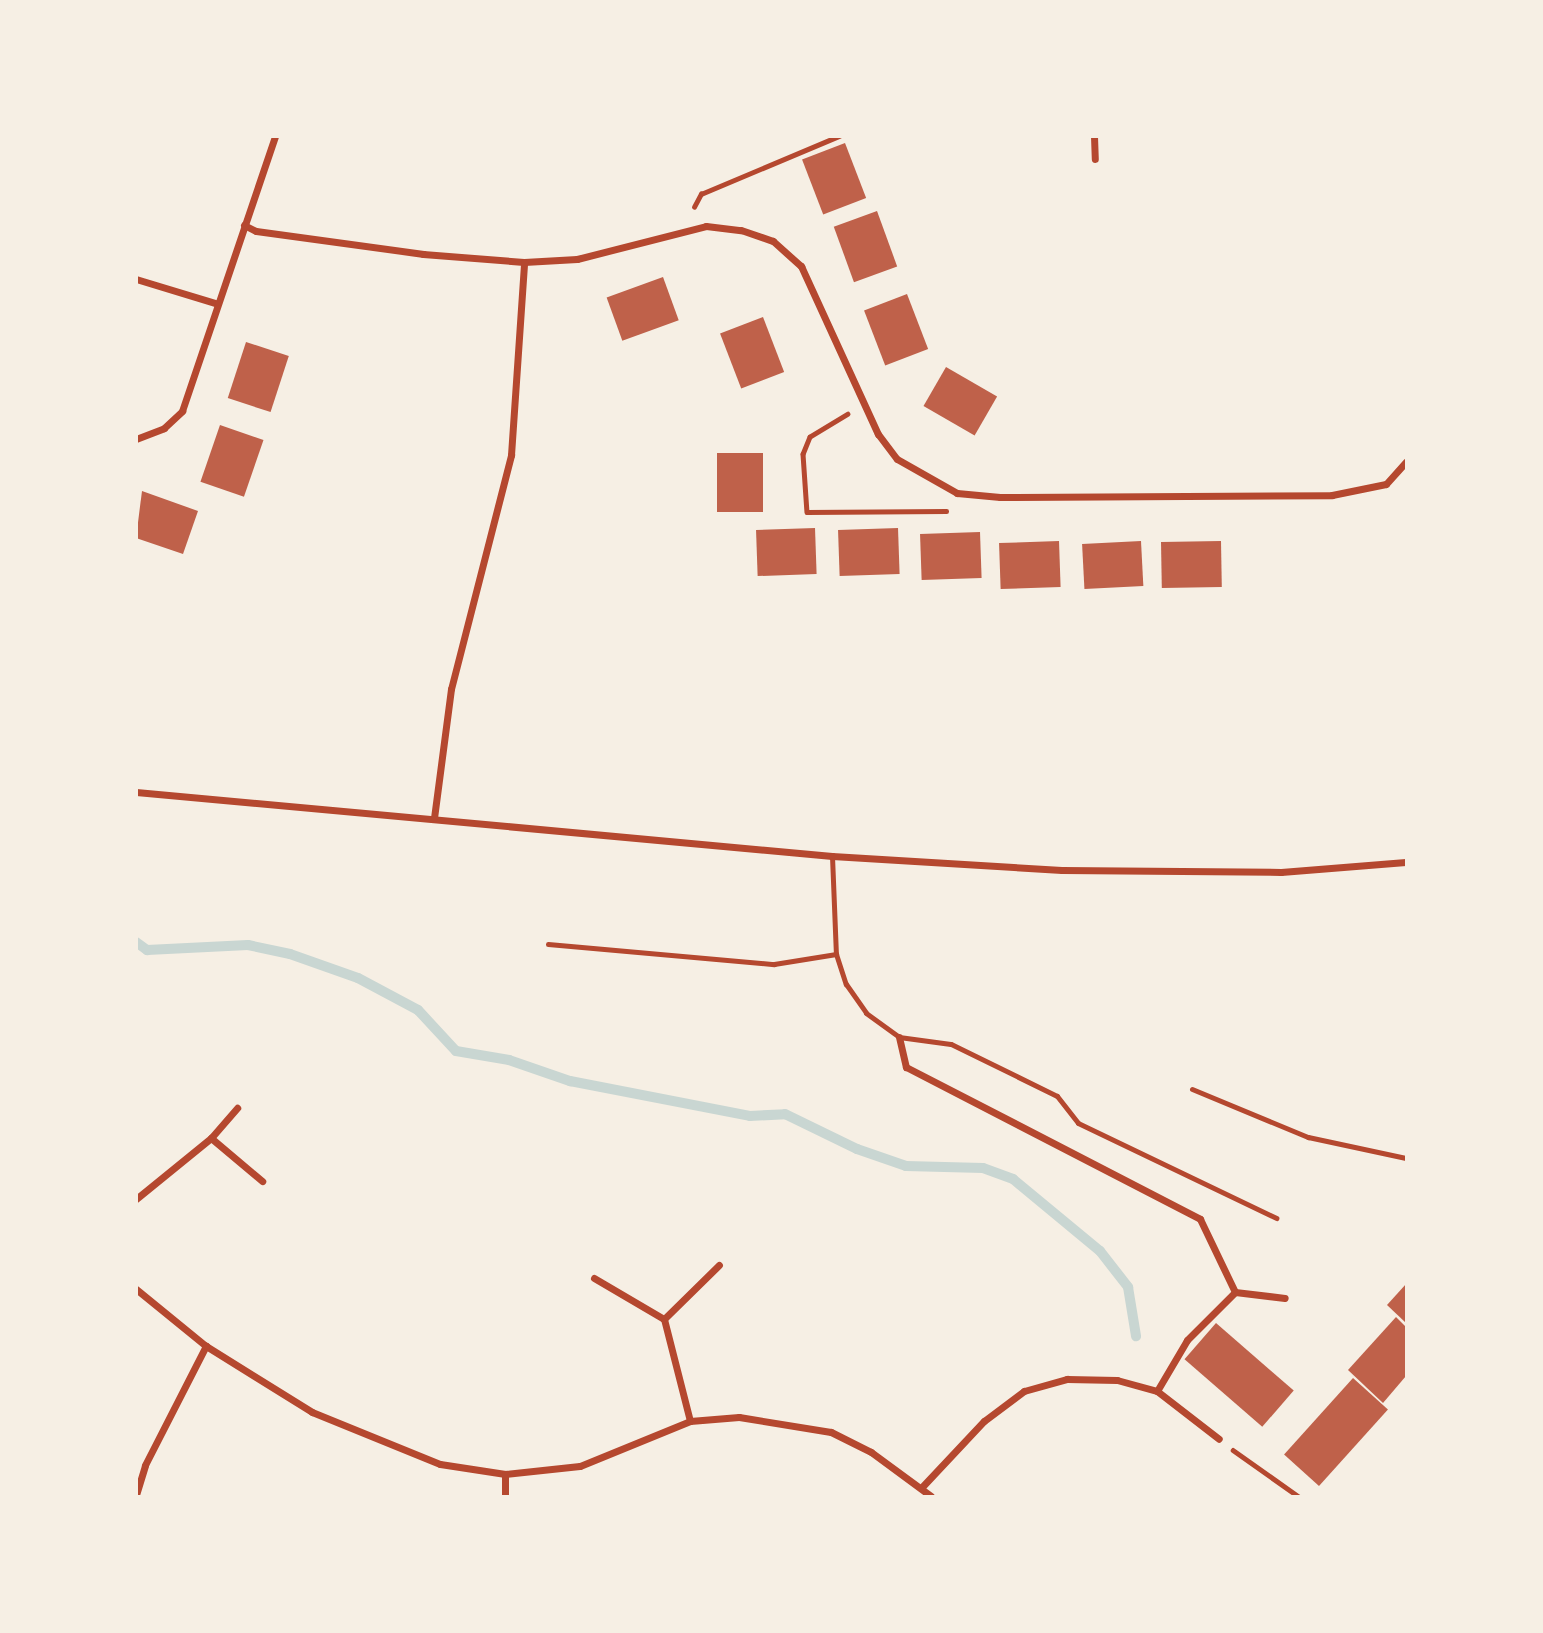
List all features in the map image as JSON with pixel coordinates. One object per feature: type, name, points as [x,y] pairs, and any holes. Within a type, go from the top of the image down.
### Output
[{"type":"street","points":[[139,439],[182,411],[215,303],[275,136]]},
{"type":"street","points":[[1094,136],[1095,159]]},
{"type":"street","points":[[244,226],[256,232],[423,254],[524,261],[577,259],[706,226],[741,230],[773,241],[802,266],[878,434],[897,458],[962,494],[1332,495],[1386,484],[1406,462]]},
{"type":"street","points":[[434,818],[451,689],[511,455],[524,261]]},
{"type":"street","points":[[136,279],[215,303]]},
{"type":"street","points":[[136,792],[832,856],[1076,870],[1281,873],[1406,862]]},
{"type":"street","points":[[899,1037],[906,1067],[1200,1219],[1235,1292]]},
{"type":"street","points":[[136,1199],[211,1138],[237,1108]]},
{"type":"street","points":[[211,1138],[262,1181]]},
{"type":"street","points":[[664,1319],[719,1265]]},
{"type":"street","points":[[593,1278],[664,1319],[690,1421]]},
{"type":"street","points":[[136,1289],[206,1346],[312,1412],[377,1442],[440,1464],[505,1474],[580,1466],[690,1421],[738,1417],[831,1432],[871,1452],[931,1496]]},
{"type":"street","points":[[1235,1292],[1285,1298]]},
{"type":"street","points":[[1157,1391],[1187,1340],[1235,1292]]},
{"type":"street","points":[[136,1495],[145,1465],[206,1346]]},
{"type":"street","points":[[921,1488],[984,1421],[1024,1391],[1067,1379],[1117,1380],[1157,1391],[1219,1439]]},
{"type":"street","points":[[505,1474],[505,1496]]},
{"type":"lane","points":[[832,856],[836,954],[846,984],[866,1013],[899,1037],[950,1044],[1056,1096],[1078,1123],[1276,1218]]},
{"type":"lane","points":[[548,944],[774,964],[836,954]]},
{"type":"lane","points":[[1192,1088],[1308,1137],[1406,1158]]},
{"type":"path","points":[[681,232],[701,194],[839,136]]},
{"type":"path","points":[[865,405],[810,437],[803,454],[807,512],[953,510],[962,494]]},
{"type":"path","points":[[1219,1439],[1298,1496]]},
{"type":"building","points":[[845,143],[866,198],[823,215],[802,159]]},
{"type":"building","points":[[877,211],[897,266],[854,282],[834,227]]},
{"type":"building","points":[[663,277],[679,320],[622,341],[607,298]]},
{"type":"building","points":[[907,294],[928,349],[885,366],[864,310]]},
{"type":"building","points":[[763,317],[784,372],[741,389],[720,333]]},
{"type":"building","points":[[246,342],[289,356],[271,412],[228,398]]},
{"type":"building","points":[[946,367],[997,396],[975,435],[924,406]]},
{"type":"building","points":[[220,425],[263,440],[244,497],[200,482]]},
{"type":"building","points":[[717,453],[763,453],[763,512],[717,512]]},
{"type":"building","points":[[142,491],[198,511],[183,554],[136,538]]},
{"type":"building","points":[[815,528],[817,574],[758,576],[756,530]]},
{"type":"building","points":[[898,528],[900,574],[840,576],[838,530]]},
{"type":"building","points":[[980,532],[982,578],[922,580],[920,534]]},
{"type":"building","points":[[1059,541],[1061,587],[1001,589],[999,543]]},
{"type":"building","points":[[1141,541],[1143,586],[1084,589],[1082,544]]},
{"type":"building","points":[[1221,541],[1222,587],[1162,588],[1161,542]]},
{"type":"building","points":[[1406,1284],[1406,1323],[1387,1305]]},
{"type":"building","points":[[1396,1317],[1406,1327],[1406,1376],[1383,1403],[1348,1370]]},
{"type":"building","points":[[1216,1323],[1294,1391],[1262,1427],[1185,1359]]},
{"type":"building","points":[[1353,1378],[1388,1409],[1319,1486],[1284,1455]]},
{"type":"waterway","points":[[136,942],[147,950],[248,945],[290,954],[358,978],[418,1010],[456,1051],[509,1060],[570,1081],[750,1116],[785,1114],[857,1149],[906,1166],[983,1168],[1013,1179],[1100,1251],[1128,1287],[1136,1336]]}]
